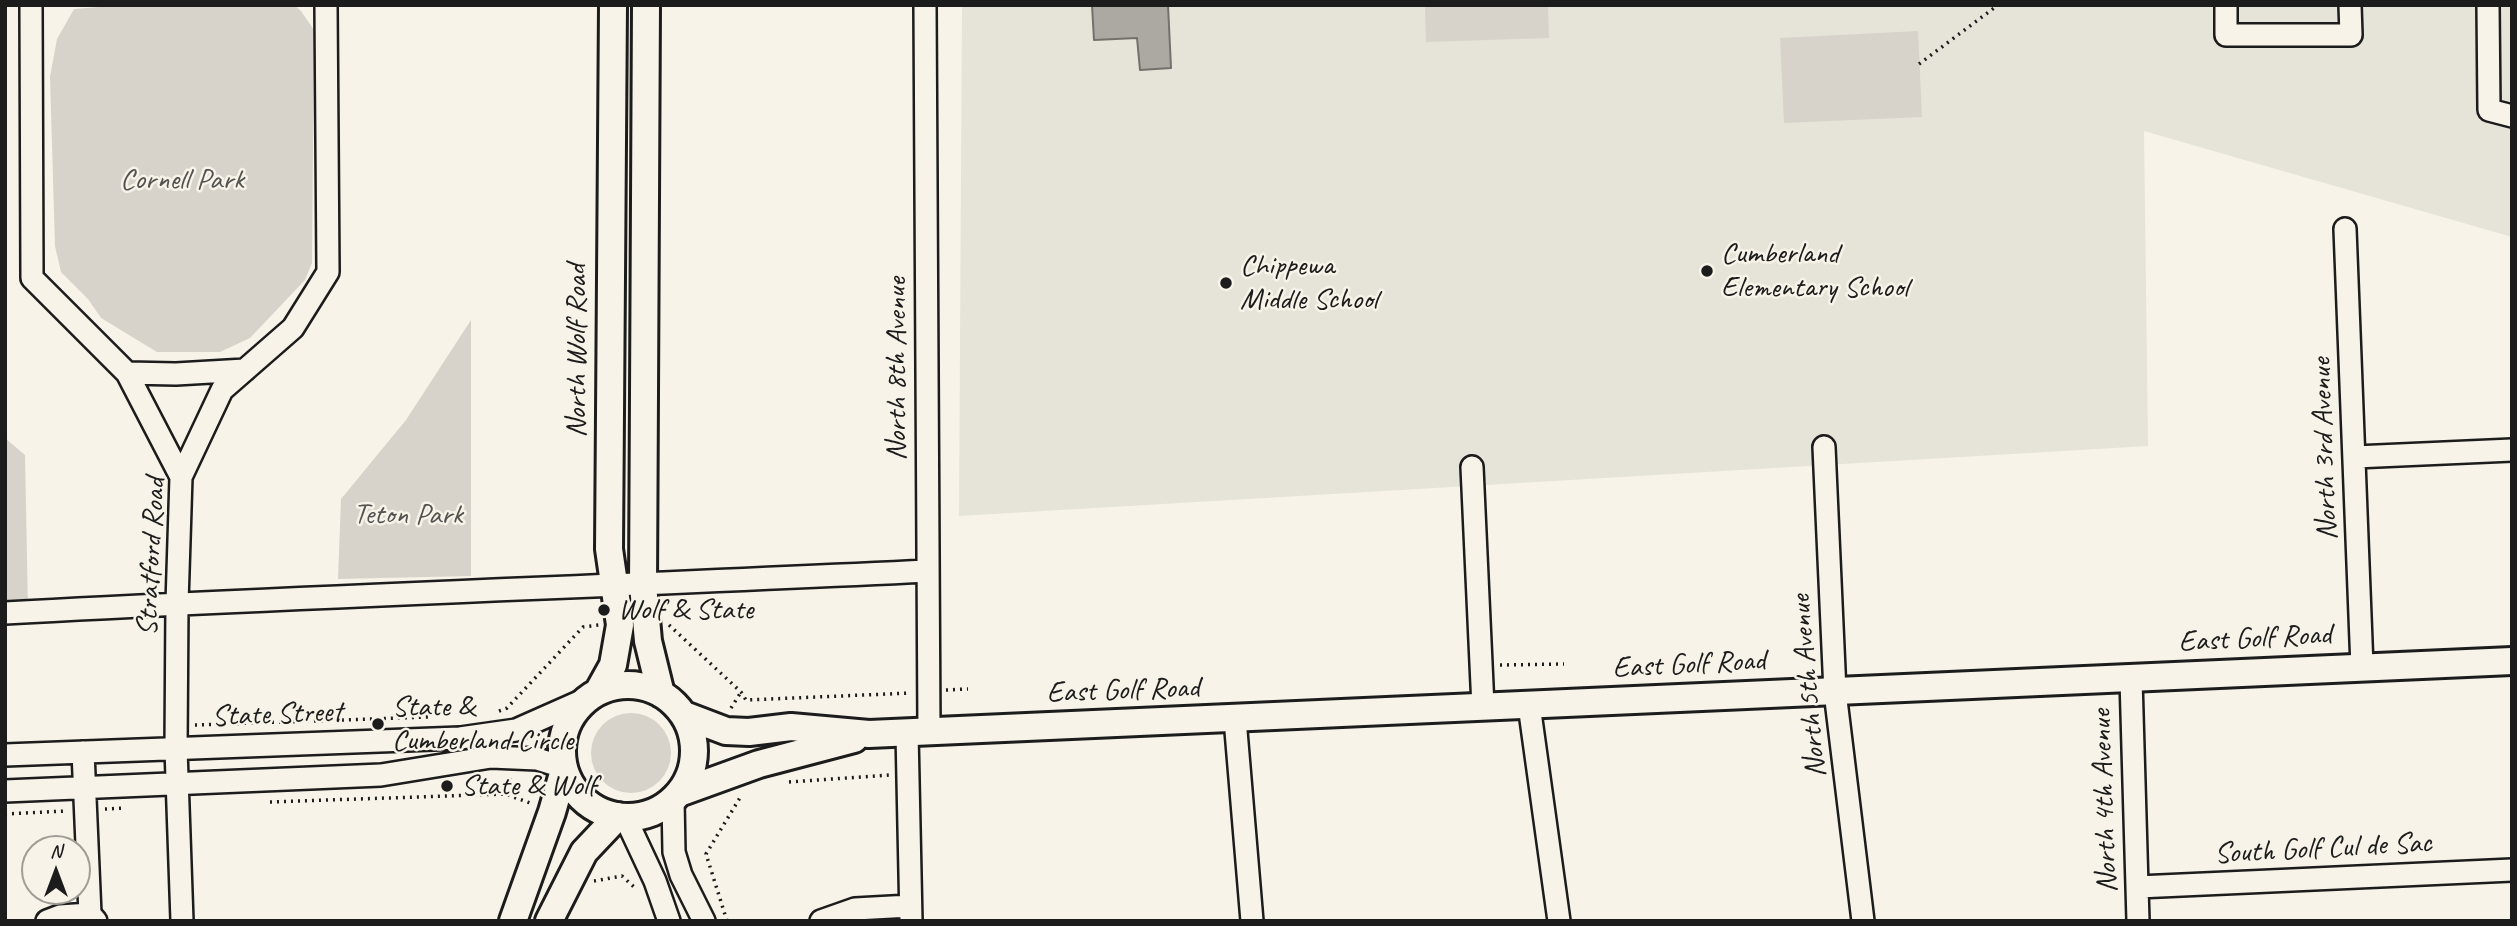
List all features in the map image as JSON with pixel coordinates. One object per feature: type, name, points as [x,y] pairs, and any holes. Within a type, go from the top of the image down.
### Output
[{"type":"main road","name":"North Wolf Road","points":[[592,695],[613,665],[620,625],[609,549],[613,5]]},
{"type":"main road","points":[[646,5],[643,585],[648,641],[662,694]]},
{"type":"main road","name":"East Golf Road","points":[[684,715],[726,731],[749,732],[792,727],[869,734],[918,733],[2512,661]]},
{"type":"main road","points":[[513,921],[552,812],[564,769],[562,742],[570,718],[592,695],[619,685],[641,686],[662,694],[684,715],[692,734],[694,755],[690,775],[676,796],[659,810],[642,816],[622,817],[594,808],[576,792],[564,769]]},
{"type":"main road","name":"East Golf Road","points":[[676,796],[759,764],[869,734]]},
{"type":"main road","points":[[550,921],[584,852],[622,817]]},
{"type":"street","points":[[31,5],[32,278],[127,373],[181,477]]},
{"type":"street","name":"Stratford Road","points":[[182,921],[176,784],[181,477],[222,390],[293,328],[328,272],[326,5]]},
{"type":"street","name":"North 8th Avenue","points":[[911,913],[908,774],[918,733],[928,570],[925,5]]},
{"type":"street","points":[[2226,5],[2226,35],[2351,35],[2350,5]]},
{"type":"street","points":[[2488,5],[2489,110],[2512,117]]},
{"type":"street","name":"North 3rd Avenue","points":[[2345,229],[2362,667]]},
{"type":"street","points":[[127,373],[176,374],[244,370]]},
{"type":"street","name":"North 5th Avenue","points":[[1824,447],[1835,692],[1863,921]]},
{"type":"street","points":[[2355,457],[2512,450]]},
{"type":"street","points":[[1472,467],[1483,708]]},
{"type":"street","points":[[5,613],[928,570]]},
{"type":"street","name":"North 4th Avenue","points":[[2131,679],[2138,921]]},
{"type":"street","name":"State Street","points":[[5,755],[460,738],[516,730],[592,695]]},
{"type":"street","points":[[1529,705],[1559,921]]},
{"type":"street","points":[[1235,719],[1252,921]]},
{"type":"street","points":[[47,921],[60,916],[93,917],[83,752]]},
{"type":"street","points":[[5,791],[380,775],[491,757],[537,759],[564,769]]},
{"type":"street","points":[[676,796],[674,852],[681,875],[704,921]]},
{"type":"street","points":[[622,817],[655,881],[669,921]]},
{"type":"street","name":"South Golf Cul de Sac","points":[[2138,887],[2512,870]]},
{"type":"street","points":[[821,921],[855,909],[911,913]]},
{"type":"path","points":[[1919,64],[1998,5]]},
{"type":"path","points":[[661,625],[669,624],[746,699],[907,694]]},
{"type":"path","points":[[489,715],[507,708],[583,627],[596,625]]},
{"type":"path","points":[[1488,665],[1564,664]]},
{"type":"path","points":[[948,690],[968,689]]},
{"type":"path","points":[[190,725],[434,716]]},
{"type":"path","points":[[779,782],[908,774]]},
{"type":"path","points":[[727,921],[706,854],[747,790]]},
{"type":"path","points":[[259,803],[505,794],[529,803]]},
{"type":"path","points":[[5,814],[138,808]]},
{"type":"path","points":[[584,882],[622,876],[635,888]]},
{"type":"shaded area","points":[[962,5],[2512,5],[2512,237],[2144,131],[2148,446],[959,516]]},
{"type":"shaded area","points":[[1092,5],[1168,5],[1171,68],[1140,70],[1137,38],[1094,40]]},
{"type":"green space","name":"Cornell Park","points":[[124,5],[294,5],[314,30],[312,263],[305,280],[250,338],[220,352],[157,352],[101,318],[88,299],[61,272],[55,246],[50,77],[57,39],[74,9]]},
{"type":"green space","points":[[1425,5],[1548,5],[1549,38],[1426,42]]},
{"type":"green space","points":[[1918,31],[1922,117],[1784,123],[1780,38]]},
{"type":"green space","name":"Teton Park","points":[[471,320],[471,576],[338,579],[341,499],[406,420]]},
{"type":"green space","points":[[5,438],[25,455],[28,610],[5,611]]},
{"type":"green space","points":[[631,713],[646,716],[659,725],[668,738],[671,753],[668,768],[659,781],[646,790],[631,793],[616,790],[603,781],[594,768],[591,753],[594,738],[603,725],[616,716]]},
{"type":"place","name":"Cumberland Elementary School","points":[[1707,271]]},
{"type":"place","name":"Chippewa Middle School","points":[[1226,283]]},
{"type":"place","name":"Wolf & State","points":[[604,610]]},
{"type":"place","name":"State & Cumberland Circle","points":[[378,724]]},
{"type":"place","name":"State & Wolf","points":[[447,786]]}]
